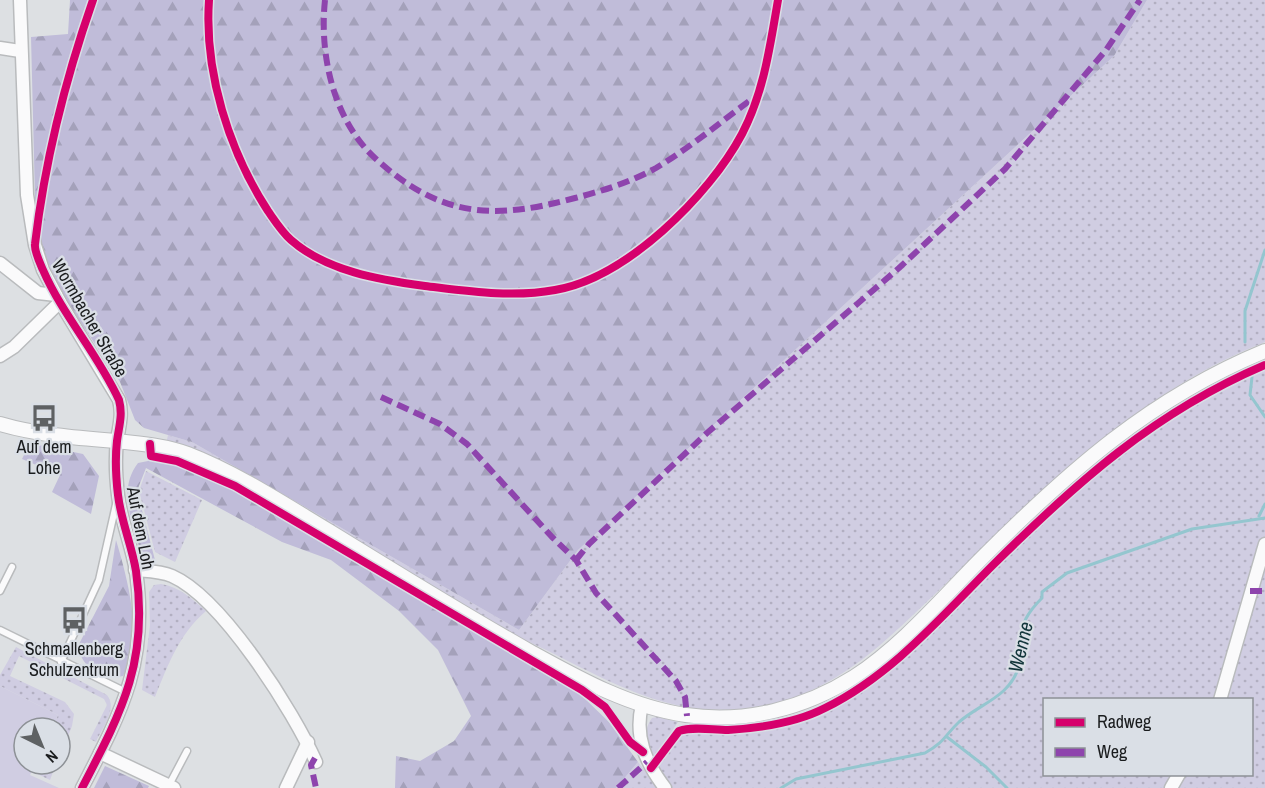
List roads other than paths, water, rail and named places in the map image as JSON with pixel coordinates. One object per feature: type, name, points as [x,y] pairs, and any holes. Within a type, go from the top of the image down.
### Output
[{"type":"street","name":"Wormbacher Straße","points":[[20,0],[20,51],[29,217],[38,257],[58,299],[119,400],[121,416],[117,441]]},
{"type":"street","points":[[0,48],[20,51]]},
{"type":"street","points":[[0,263],[38,293],[58,299],[14,347],[0,356]]},
{"type":"street","points":[[0,424],[168,447],[206,462],[291,508],[495,632],[580,679],[642,705],[707,717],[753,714],[803,703],[834,689],[858,674],[910,631],[1047,494],[1120,432],[1197,383],[1265,351]]},
{"type":"street","name":"Auf dem Loh","points":[[82,788],[128,693],[137,651],[139,624],[135,570],[118,497],[117,441]]},
{"type":"street","points":[[1220,698],[1265,544]]},
{"type":"street","name":"Auf dem Loh","points":[[135,570],[170,575],[207,603],[269,680],[309,742],[316,762]]},
{"type":"street","points":[[642,705],[640,732],[643,752],[647,762],[665,788]]},
{"type":"street","points":[[286,788],[309,742]]},
{"type":"street","points":[[100,753],[170,787]]},
{"type":"lane","points":[[61,662],[99,580],[118,497]]},
{"type":"lane","points":[[0,591],[12,567]]},
{"type":"lane","points":[[0,630],[128,693]]},
{"type":"lane","points":[[170,787],[187,751]]},
{"type":"waterway","points":[[1245,342],[1245,311],[1265,250]]},
{"type":"waterway","points":[[1252,377],[1250,395],[1265,417]]},
{"type":"waterway","points":[[1259,516],[1265,504]]},
{"type":"waterway","name":"Wenne","points":[[781,788],[796,779],[925,753],[937,745],[959,722],[1009,685],[1020,663],[1020,636],[1026,618],[1042,598],[1042,592],[1067,573],[1192,529],[1265,518]]},
{"type":"waterway","points":[[947,737],[986,767],[1007,788]]},
{"type":"place","name":"Auf dem Lohe","points":[[44,418]]},
{"type":"place","name":"Schmallenberg Schulzentrum","points":[[74,620]]}]
